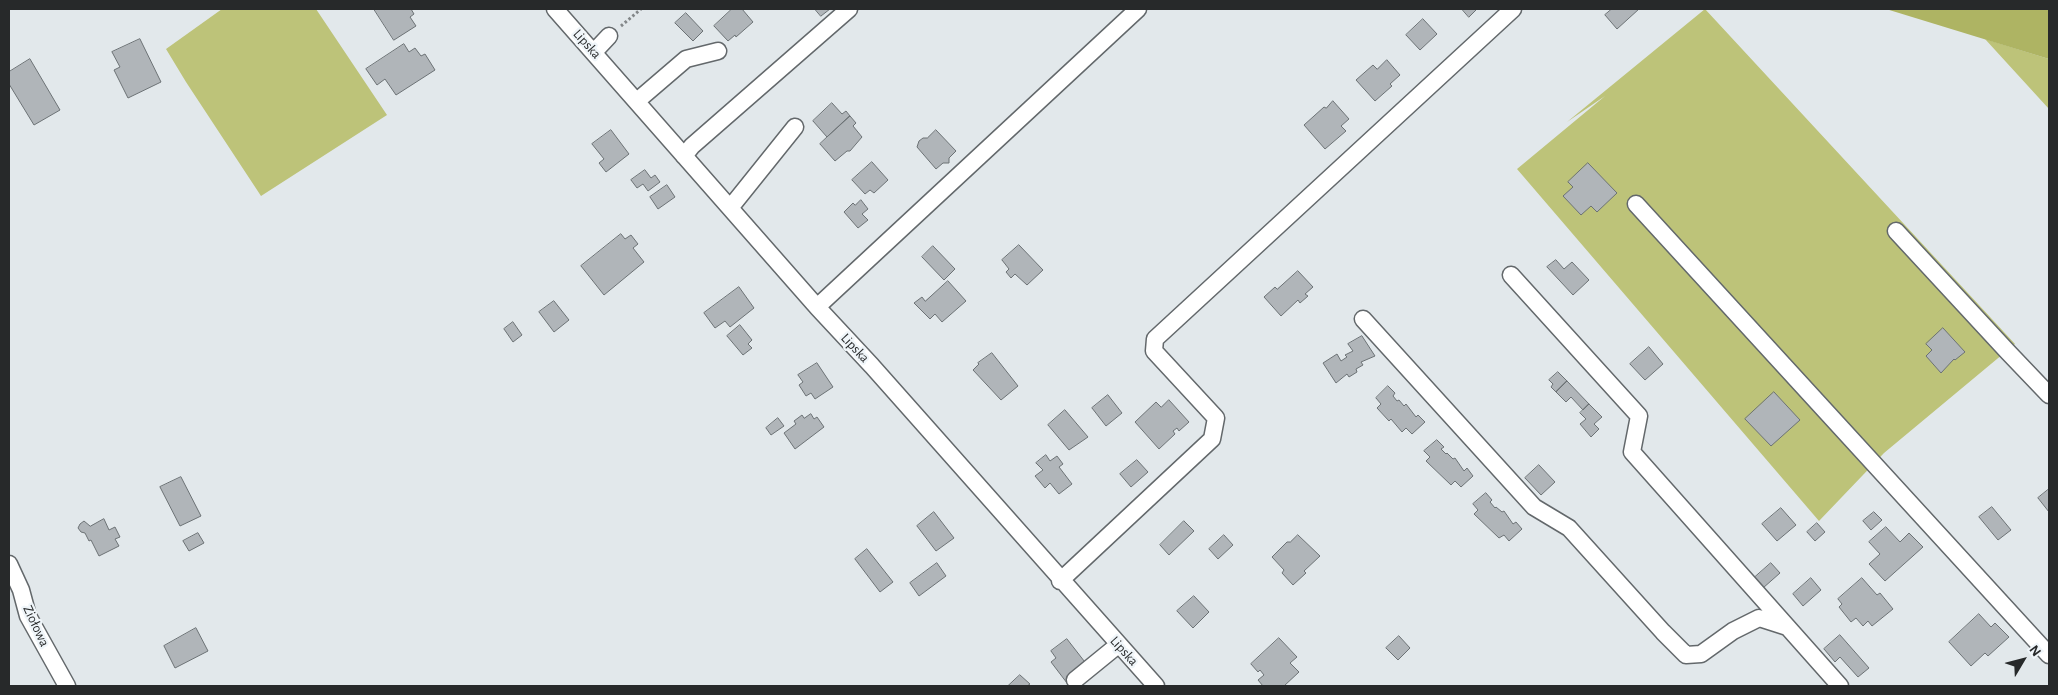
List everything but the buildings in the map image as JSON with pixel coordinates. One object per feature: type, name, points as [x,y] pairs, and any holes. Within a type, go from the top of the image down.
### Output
[{"type":"street","name":"Lipska","points":[[555,9],[1060,581],[1156,686]]},
{"type":"street","points":[[684,156],[692,146],[849,9]]},
{"type":"street","points":[[817,307],[1138,9]]},
{"type":"street","points":[[1060,581],[1212,439],[1216,418],[1154,351],[1155,339],[1513,9]]},
{"type":"street","points":[[594,52],[609,36]]},
{"type":"street","points":[[636,101],[686,59],[718,51]]},
{"type":"street","points":[[730,208],[795,126]]},
{"type":"street","points":[[1636,204],[2049,656]]},
{"type":"street","points":[[1896,231],[2006,352],[2049,395]]},
{"type":"street","points":[[1511,275],[1639,416],[1632,452],[1840,686]]},
{"type":"street","points":[[1363,319],[1534,508],[1569,528],[1663,632],[1686,654],[1701,654],[1733,631],[1759,618],[1787,627]]},
{"type":"street","name":"Ziołowa","points":[[9,564],[21,590],[28,616],[67,686]]},
{"type":"street","points":[[1075,680],[1118,645]]},
{"type":"path","points":[[609,36],[642,9]]},
{"type":"green space","points":[[222,9],[316,9],[387,115],[261,196],[166,49]]},
{"type":"green space","points":[[1705,9],[2015,344],[1884,453],[1819,521],[1517,169],[1605,96],[1567,122]]},
{"type":"green space","points":[[1886,9],[2049,9],[2049,59]]},
{"type":"green space","points":[[1985,39],[2049,59],[2049,109]]}]
